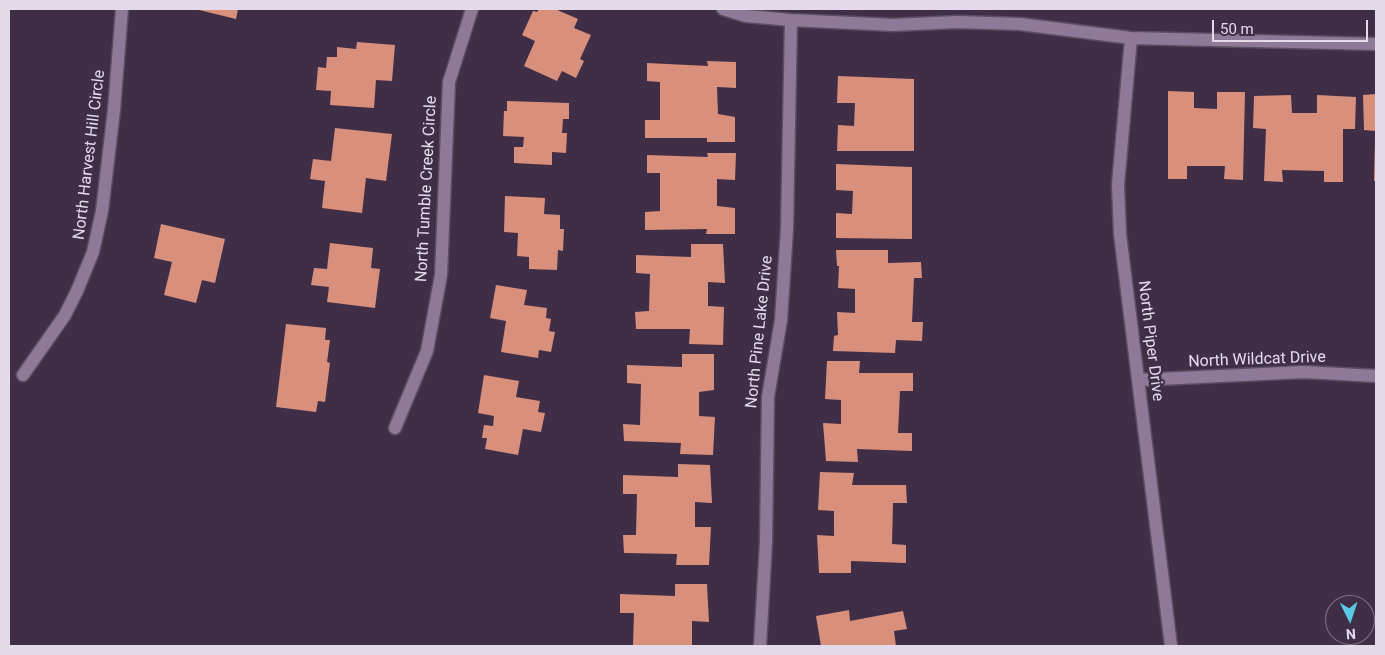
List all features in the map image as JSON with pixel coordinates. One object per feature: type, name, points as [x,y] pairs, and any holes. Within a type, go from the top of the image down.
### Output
[{"type":"street","name":"North Harvest Hill Circle","points":[[23,375],[65,315],[93,252],[102,211],[114,110],[122,9]]},
{"type":"street","name":"North Tumble Creek Circle","points":[[395,428],[426,351],[442,275],[448,82],[472,9]]},
{"type":"street","points":[[722,9],[746,16],[792,20],[893,25],[957,22],[1020,24],[1131,38],[1376,44]]},
{"type":"street","name":"North Pine Lake Drive","points":[[760,646],[766,542],[768,397],[781,320],[787,229],[792,20]]},
{"type":"street","name":"North Piper Drive","points":[[1131,38],[1118,185],[1120,234],[1171,646]]},
{"type":"street","name":"North Wildcat Drive","points":[[1138,380],[1304,372],[1376,376]]},
{"type":"building","points":[[195,9],[238,9],[236,19]]},
{"type":"building","points":[[539,9],[555,9],[578,19],[574,28],[591,35],[580,59],[584,61],[576,78],[562,71],[557,81],[524,66],[535,41],[522,35],[533,11],[537,12]]},
{"type":"building","points":[[357,42],[395,45],[392,81],[376,80],[374,108],[330,105],[331,91],[316,90],[318,67],[326,68],[327,57],[337,57],[337,47],[356,49]]},
{"type":"building","points":[[707,61],[736,62],[736,88],[717,87],[718,114],[735,117],[735,142],[707,142],[707,138],[645,138],[645,120],[660,120],[660,82],[647,81],[647,63],[708,66]]},
{"type":"building","points":[[838,76],[914,79],[914,151],[837,151],[838,125],[854,126],[855,103],[837,103]]},
{"type":"building","points":[[1168,91],[1194,92],[1194,108],[1217,109],[1217,92],[1245,92],[1243,180],[1224,179],[1225,166],[1187,166],[1187,179],[1168,179]]},
{"type":"building","points":[[1376,94],[1376,131],[1364,130],[1363,95]]},
{"type":"building","points":[[1291,95],[1292,113],[1317,113],[1317,95],[1356,97],[1355,129],[1343,129],[1343,182],[1324,182],[1324,171],[1282,170],[1283,182],[1264,181],[1266,129],[1253,128],[1254,96]]},
{"type":"building","points":[[507,101],[569,103],[569,119],[563,119],[562,133],[567,133],[566,153],[552,152],[552,165],[514,163],[514,147],[523,147],[524,137],[503,136],[504,111],[507,111]]},
{"type":"building","points":[[335,128],[392,134],[386,181],[366,178],[362,213],[322,208],[325,181],[310,179],[313,159],[331,161]]},
{"type":"building","points":[[1375,139],[1376,181],[1374,181]]},
{"type":"building","points":[[707,153],[736,153],[735,180],[717,179],[717,206],[735,208],[735,234],[706,234],[707,229],[645,230],[645,212],[660,211],[660,173],[647,173],[647,155],[708,157]]},
{"type":"building","points":[[836,164],[912,167],[912,239],[836,238],[836,213],[852,214],[853,191],[836,190]]},
{"type":"building","points":[[505,196],[545,198],[544,214],[560,215],[560,229],[564,229],[563,251],[558,250],[557,270],[529,269],[529,257],[517,256],[518,233],[504,232]]},
{"type":"building","points":[[161,224],[225,239],[215,283],[202,280],[196,303],[164,295],[172,262],[154,258]]},
{"type":"building","points":[[330,243],[373,248],[371,268],[380,269],[375,308],[327,302],[329,287],[311,285],[314,268],[327,269]]},
{"type":"building","points":[[691,244],[723,244],[725,283],[708,282],[708,306],[724,307],[723,345],[689,344],[690,329],[636,329],[635,312],[649,311],[650,274],[636,273],[636,255],[691,257]]},
{"type":"building","points":[[836,250],[888,250],[888,263],[921,262],[922,278],[914,278],[912,322],[923,322],[922,341],[896,340],[895,353],[833,351],[834,336],[838,335],[837,312],[855,313],[855,289],[838,288],[839,266],[837,266]]},
{"type":"building","points":[[496,285],[527,290],[524,305],[547,308],[546,318],[551,319],[549,331],[555,332],[551,352],[539,350],[538,358],[501,352],[506,321],[490,318]]},
{"type":"building","points":[[286,324],[326,328],[325,340],[330,340],[327,362],[330,363],[325,402],[318,401],[316,412],[276,407]]},
{"type":"building","points":[[682,354],[714,354],[714,390],[699,392],[699,416],[715,417],[713,455],[680,454],[681,443],[624,441],[623,424],[640,425],[641,384],[627,383],[627,365],[682,367]]},
{"type":"building","points":[[827,361],[860,361],[859,373],[913,373],[913,391],[900,391],[898,433],[912,433],[912,451],[857,449],[858,462],[826,461],[823,423],[841,424],[841,400],[825,399]]},
{"type":"building","points":[[484,375],[519,381],[516,397],[540,401],[538,412],[545,413],[541,432],[523,429],[518,455],[485,449],[487,438],[482,438],[484,425],[493,426],[494,416],[478,413]]},
{"type":"building","points":[[678,464],[710,465],[712,503],[695,502],[695,527],[711,527],[709,565],[676,565],[677,554],[624,553],[623,535],[636,535],[637,494],[623,494],[623,475],[678,477]]},
{"type":"building","points":[[820,472],[854,473],[852,485],[906,485],[907,503],[893,503],[892,544],[906,545],[906,563],[851,561],[851,573],[819,573],[817,535],[834,536],[834,511],[818,510]]},
{"type":"building","points":[[675,584],[707,584],[709,622],[692,621],[692,646],[633,646],[634,613],[620,613],[620,594],[675,596]]},
{"type":"building","points":[[849,610],[850,621],[903,611],[907,629],[894,631],[896,646],[821,646],[816,616]]}]
